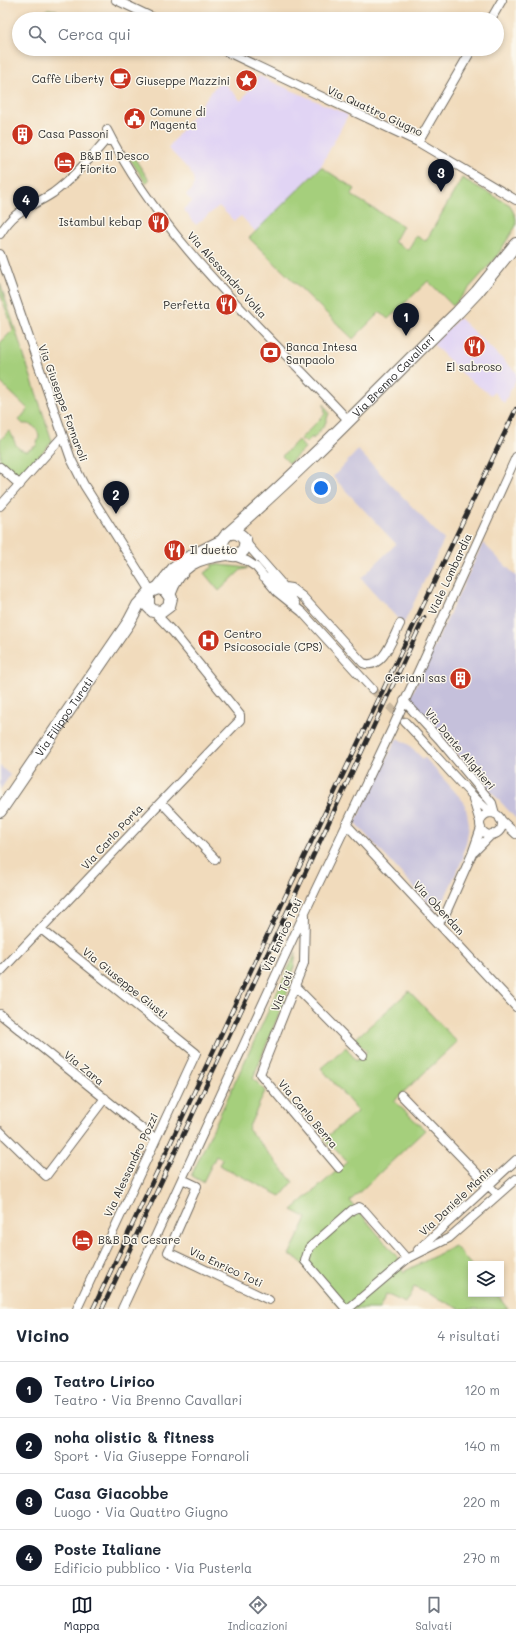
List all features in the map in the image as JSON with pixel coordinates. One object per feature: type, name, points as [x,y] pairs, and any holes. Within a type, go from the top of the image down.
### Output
[{"type":"street","points":[[116,0],[141,12]]},
{"type":"street","points":[[494,12],[502,0]]},
{"type":"street","name":"Via Quattro Giugno","points":[[236,56],[418,142],[516,200]]},
{"type":"street","points":[[418,142],[468,56]]},
{"type":"street","name":"Via Alessandro Volta","points":[[107,130],[112,141],[146,197],[185,246],[231,298],[349,421]]},
{"type":"street","points":[[0,234],[9,220],[21,210],[52,193],[78,173],[105,141],[112,141]]},
{"type":"street","name":"Via Brenno Cavallari","points":[[225,538],[264,503],[349,421],[477,292],[516,244]]},
{"type":"street","name":"Via Giuseppe Fornaroli","points":[[0,254],[62,437],[84,485],[152,592]]},
{"type":"street","points":[[0,506],[62,437]]},
{"type":"street","name":"Viale Lombardia","points":[[404,701],[516,456]]},
{"type":"street","points":[[0,467],[20,485]]},
{"type":"street","name":"Via Brenno Cavallari","points":[[245,541],[252,522],[264,503]]},
{"type":"street","points":[[302,612],[277,592],[256,567],[231,555],[223,548],[225,538],[236,532],[241,535],[284,586],[302,612],[372,689]]},
{"type":"street","name":"Via Filippo Turati","points":[[0,812],[129,622],[138,605],[175,567],[184,560],[225,538]]},
{"type":"street","points":[[169,595],[165,590],[152,592],[147,601],[152,610],[160,612],[167,608],[170,602],[169,595],[174,582],[185,568],[197,560],[210,556],[231,555],[243,551],[245,541]]},
{"type":"street","points":[[264,577],[269,578],[278,586],[291,588],[303,598],[363,663],[368,665],[382,659],[400,624]]},
{"type":"street","name":"Via Filippo Turati","points":[[129,622],[152,610]]},
{"type":"street","name":"Via Carlo Porta","points":[[0,972],[241,718],[240,714],[173,632],[152,610]]},
{"type":"street","name":"Via Dante Alighieri","points":[[404,701],[439,739],[492,803],[495,815]]},
{"type":"street","name":"Via Enrico Toti","points":[[122,1309],[404,701]]},
{"type":"street","name":"Via Dante Alighieri","points":[[405,722],[473,798],[516,834]]},
{"type":"street","name":"Via Dante Alighieri","points":[[473,798],[485,833],[516,834]]},
{"type":"street","points":[[161,802],[215,859]]},
{"type":"street","points":[[438,923],[445,915],[472,854],[483,817],[495,815],[501,822],[500,829],[472,854]]},
{"type":"street","name":"Via Oberdan","points":[[346,824],[516,1007]]},
{"type":"street","name":"Via Toti","points":[[260,1074],[304,964],[305,912]]},
{"type":"street","name":"Via Giuseppe Giusti","points":[[41,929],[196,1053]]},
{"type":"street","points":[[296,987],[363,1055]]},
{"type":"street","name":"Via Zara","points":[[0,1014],[156,1139]]},
{"type":"street","name":"Via Alessandro Pozzi","points":[[77,1309],[196,1053]]},
{"type":"street","name":"Via Carlo Berra","points":[[260,1074],[339,1168]]},
{"type":"street","points":[[401,1095],[490,1185],[498,1195]]},
{"type":"street","points":[[0,1131],[46,1176],[105,1098]]},
{"type":"street","name":"Via Daniele Manin","points":[[409,1258],[364,1210],[359,1207],[352,1210],[309,1248],[305,1261],[347,1309],[409,1258],[516,1160]]},
{"type":"street","name":"Via Enrico Toti","points":[[182,1179],[197,1186],[168,1252],[269,1300]]},
{"type":"street","name":"Via Daniele Manin","points":[[409,1258],[449,1238],[516,1179]]},
{"type":"shaded area","points":[[259,76],[348,115],[321,166],[256,232],[241,216],[234,221],[219,206],[196,225],[183,209],[192,202],[186,195],[191,191],[194,183],[193,177],[189,170],[168,148],[221,79],[241,101]]},
{"type":"shaded area","points":[[459,318],[516,372],[516,380],[504,403],[494,392],[491,395],[467,378],[433,344]]},
{"type":"shaded area","points":[[358,450],[444,540],[404,623],[398,619],[361,578],[396,544],[333,477]]},
{"type":"shaded area","points":[[483,543],[516,576],[516,819],[409,700]]},
{"type":"shaded area","points":[[397,738],[409,745],[423,759],[425,758],[464,802],[467,813],[469,824],[466,844],[462,854],[464,856],[440,908],[435,910],[355,823]]},
{"type":"shaded area","points":[[0,766],[10,775],[0,790]]},
{"type":"green space","points":[[48,9],[57,10],[56,12],[43,12]]},
{"type":"green space","points":[[131,153],[149,180],[146,183],[128,156]]},
{"type":"green space","points":[[321,167],[355,189],[351,195],[403,226],[394,242],[408,250],[416,236],[426,241],[462,178],[510,205],[516,218],[516,226],[495,259],[453,306],[428,281],[388,319],[380,312],[353,339],[249,238]]},
{"type":"green space","points":[[0,283],[52,441],[25,473],[21,474],[11,471],[0,460],[0,440],[9,431],[19,449],[27,451],[36,446],[39,437],[34,427],[29,424],[23,424],[19,420],[28,409],[0,382],[0,343],[13,330],[0,293]]},
{"type":"green space","points":[[324,404],[329,413],[325,424],[313,439],[312,437],[306,443],[304,440],[302,441],[300,439],[325,414]]},
{"type":"green space","points":[[298,440],[305,448],[289,463],[282,456]]},
{"type":"green space","points":[[211,564],[249,568],[241,570],[219,591],[204,573],[213,567]]},
{"type":"green space","points":[[296,952],[292,981],[253,1078],[265,1091],[248,1129],[293,1182],[281,1196],[219,1165],[222,1159],[216,1156],[203,1182],[191,1176]]},
{"type":"green space","points":[[409,991],[457,1042],[394,1101],[425,1130],[350,1201],[398,1258],[403,1272],[455,1246],[468,1261],[468,1297],[498,1297],[508,1309],[460,1309],[414,1287],[405,1303],[386,1294],[379,1309],[341,1309],[298,1259],[289,1255],[307,1218],[292,1210],[347,1162],[336,1149],[330,1147],[324,1139],[358,1111],[321,1068],[346,1047],[356,1061],[367,1052],[355,1039]]},
{"type":"tunnel","points":[[372,689],[405,722]]},
{"type":"railway","points":[[93,1309],[286,895],[516,409]]},
{"type":"railway","points":[[102,1309],[424,618]]},
{"type":"place","name":"Caffè Liberty","points":[[120,79]]},
{"type":"place","name":"Giuseppe Mazzini","points":[[246,81]]},
{"type":"place","name":"Comune di Magenta","points":[[135,118]]},
{"type":"place","name":"Casa Passoni","points":[[23,134]]},
{"type":"place","name":"B&B Il Desco Fiorito","points":[[64,162]]},
{"type":"place","name":"Casa Giacobbe","points":[[441,192]]},
{"type":"place","name":"Poste Italiane","points":[[26,219]]},
{"type":"place","name":"Istambul kebap","points":[[158,222]]},
{"type":"place","name":"Perfetta","points":[[226,305]]},
{"type":"place","name":"Teatro Lirico","points":[[406,336]]},
{"type":"place","name":"El sabroso","points":[[474,347]]},
{"type":"place","name":"Banca Intesa Sanpaolo","points":[[271,353]]},
{"type":"place","name":"noha olistic & fitness","points":[[116,514]]},
{"type":"place","name":"Il duetto","points":[[174,550]]},
{"type":"place","name":"Centro Psicosociale (CPS)","points":[[209,640]]},
{"type":"place","name":"Ceriani sas","points":[[461,678]]},
{"type":"place","name":"B&B Da Cesare","points":[[82,1240]]}]
